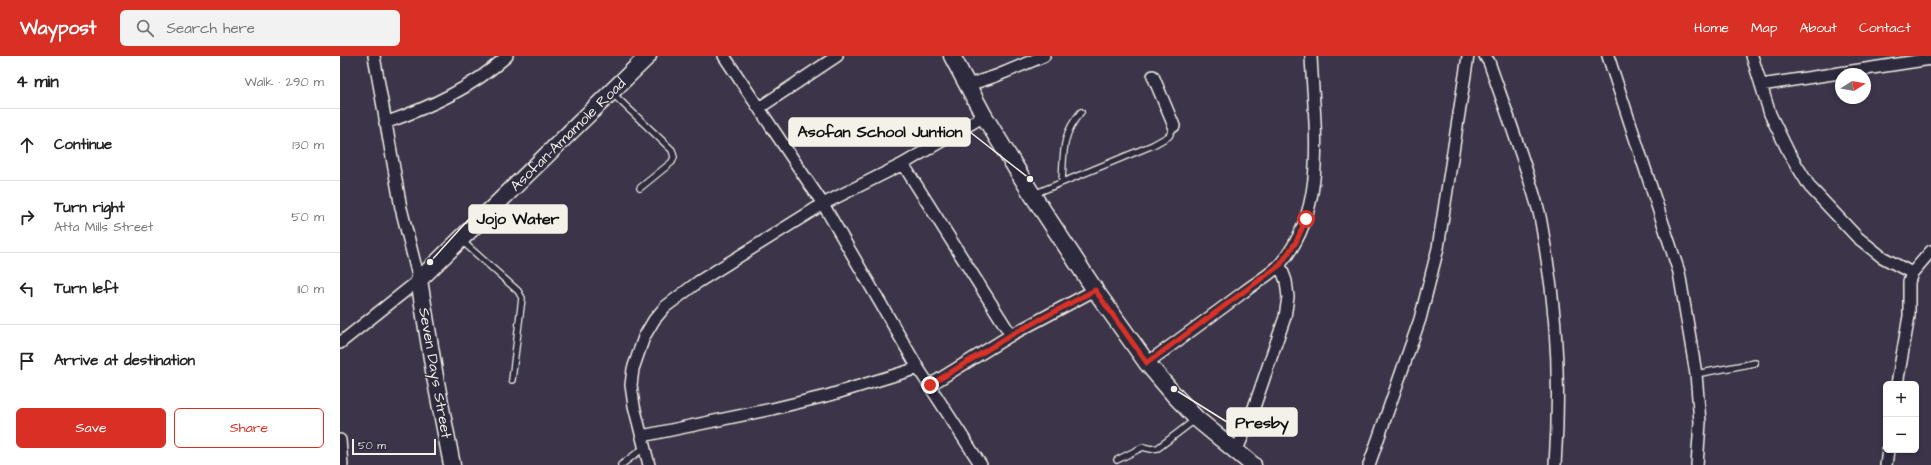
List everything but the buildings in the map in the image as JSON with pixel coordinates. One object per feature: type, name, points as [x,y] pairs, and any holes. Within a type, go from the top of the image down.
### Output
[{"type":"main road","name":"Asofan-Amamole Road","points":[[419,280],[648,56]]},
{"type":"main road","points":[[952,56],[984,116],[1032,195],[1095,290],[1147,363],[1197,419],[1253,465]]},
{"type":"main road","name":"Seven Days Street","points":[[419,280],[435,377],[452,465]]},
{"type":"street","points":[[340,343],[419,280],[401,208],[374,56]]},
{"type":"street","points":[[385,123],[424,109],[474,83],[508,56]]},
{"type":"street","points":[[724,56],[823,204],[918,368],[981,465]]},
{"type":"street","points":[[759,108],[837,56]]},
{"type":"street","points":[[968,84],[996,76],[1044,56]]},
{"type":"street","points":[[1147,363],[1280,265],[1296,242],[1306,219],[1312,197],[1315,160],[1311,56]]},
{"type":"street","points":[[1369,465],[1420,319],[1438,248],[1468,56]]},
{"type":"street","points":[[1485,56],[1489,62],[1517,142],[1539,212],[1542,228],[1551,282],[1558,354],[1558,422],[1555,465]]},
{"type":"street","points":[[1608,56],[1679,272],[1696,374],[1700,422],[1697,465]]},
{"type":"street","points":[[1752,56],[1770,114],[1789,153],[1810,187],[1857,237],[1882,257],[1912,273]]},
{"type":"street","points":[[1761,85],[1931,59]]},
{"type":"street","points":[[1153,76],[1174,126]]},
{"type":"street","points":[[649,465],[634,406],[631,385],[633,369],[644,337],[654,320],[665,307],[698,282],[823,204],[903,164],[984,116]]},
{"type":"street","points":[[903,164],[1011,335]]},
{"type":"street","points":[[1898,381],[1910,316],[1908,295],[1912,273],[1931,252]]},
{"type":"street","points":[[1236,452],[1250,419],[1285,317],[1288,297],[1286,281],[1280,265]]},
{"type":"street","points":[[930,385],[1011,335],[1095,290]]},
{"type":"street","points":[[644,441],[830,395],[918,368]]},
{"type":"street","points":[[340,440],[342,465]]},
{"type":"street","points":[[1886,465],[1888,453]]},
{"type":"lane","points":[[611,92],[672,150],[674,157],[672,162],[640,188]]},
{"type":"lane","points":[[1062,182],[1066,137],[1072,123],[1081,112]]},
{"type":"lane","points":[[1032,195],[1153,145],[1169,136],[1174,126]]},
{"type":"lane","points":[[460,240],[518,291],[522,298],[512,380]]},
{"type":"lane","points":[[1696,374],[1755,363]]},
{"type":"lane","points":[[1117,460],[1143,447],[1151,449],[1158,448],[1197,419]]},
{"type":"lane","points":[[621,465],[644,441]]},
{"type":"place","name":"Asofan School Juntion","points":[[1030,179]]},
{"type":"place","name":"Jojo Water","points":[[430,262]]},
{"type":"place","name":"Presby","points":[[1174,389]]},
{"type":"route","points":[[930,385],[1011,335],[1095,290],[1147,363],[1221,310],[1245,290],[1280,265],[1296,242],[1306,219]]}]
